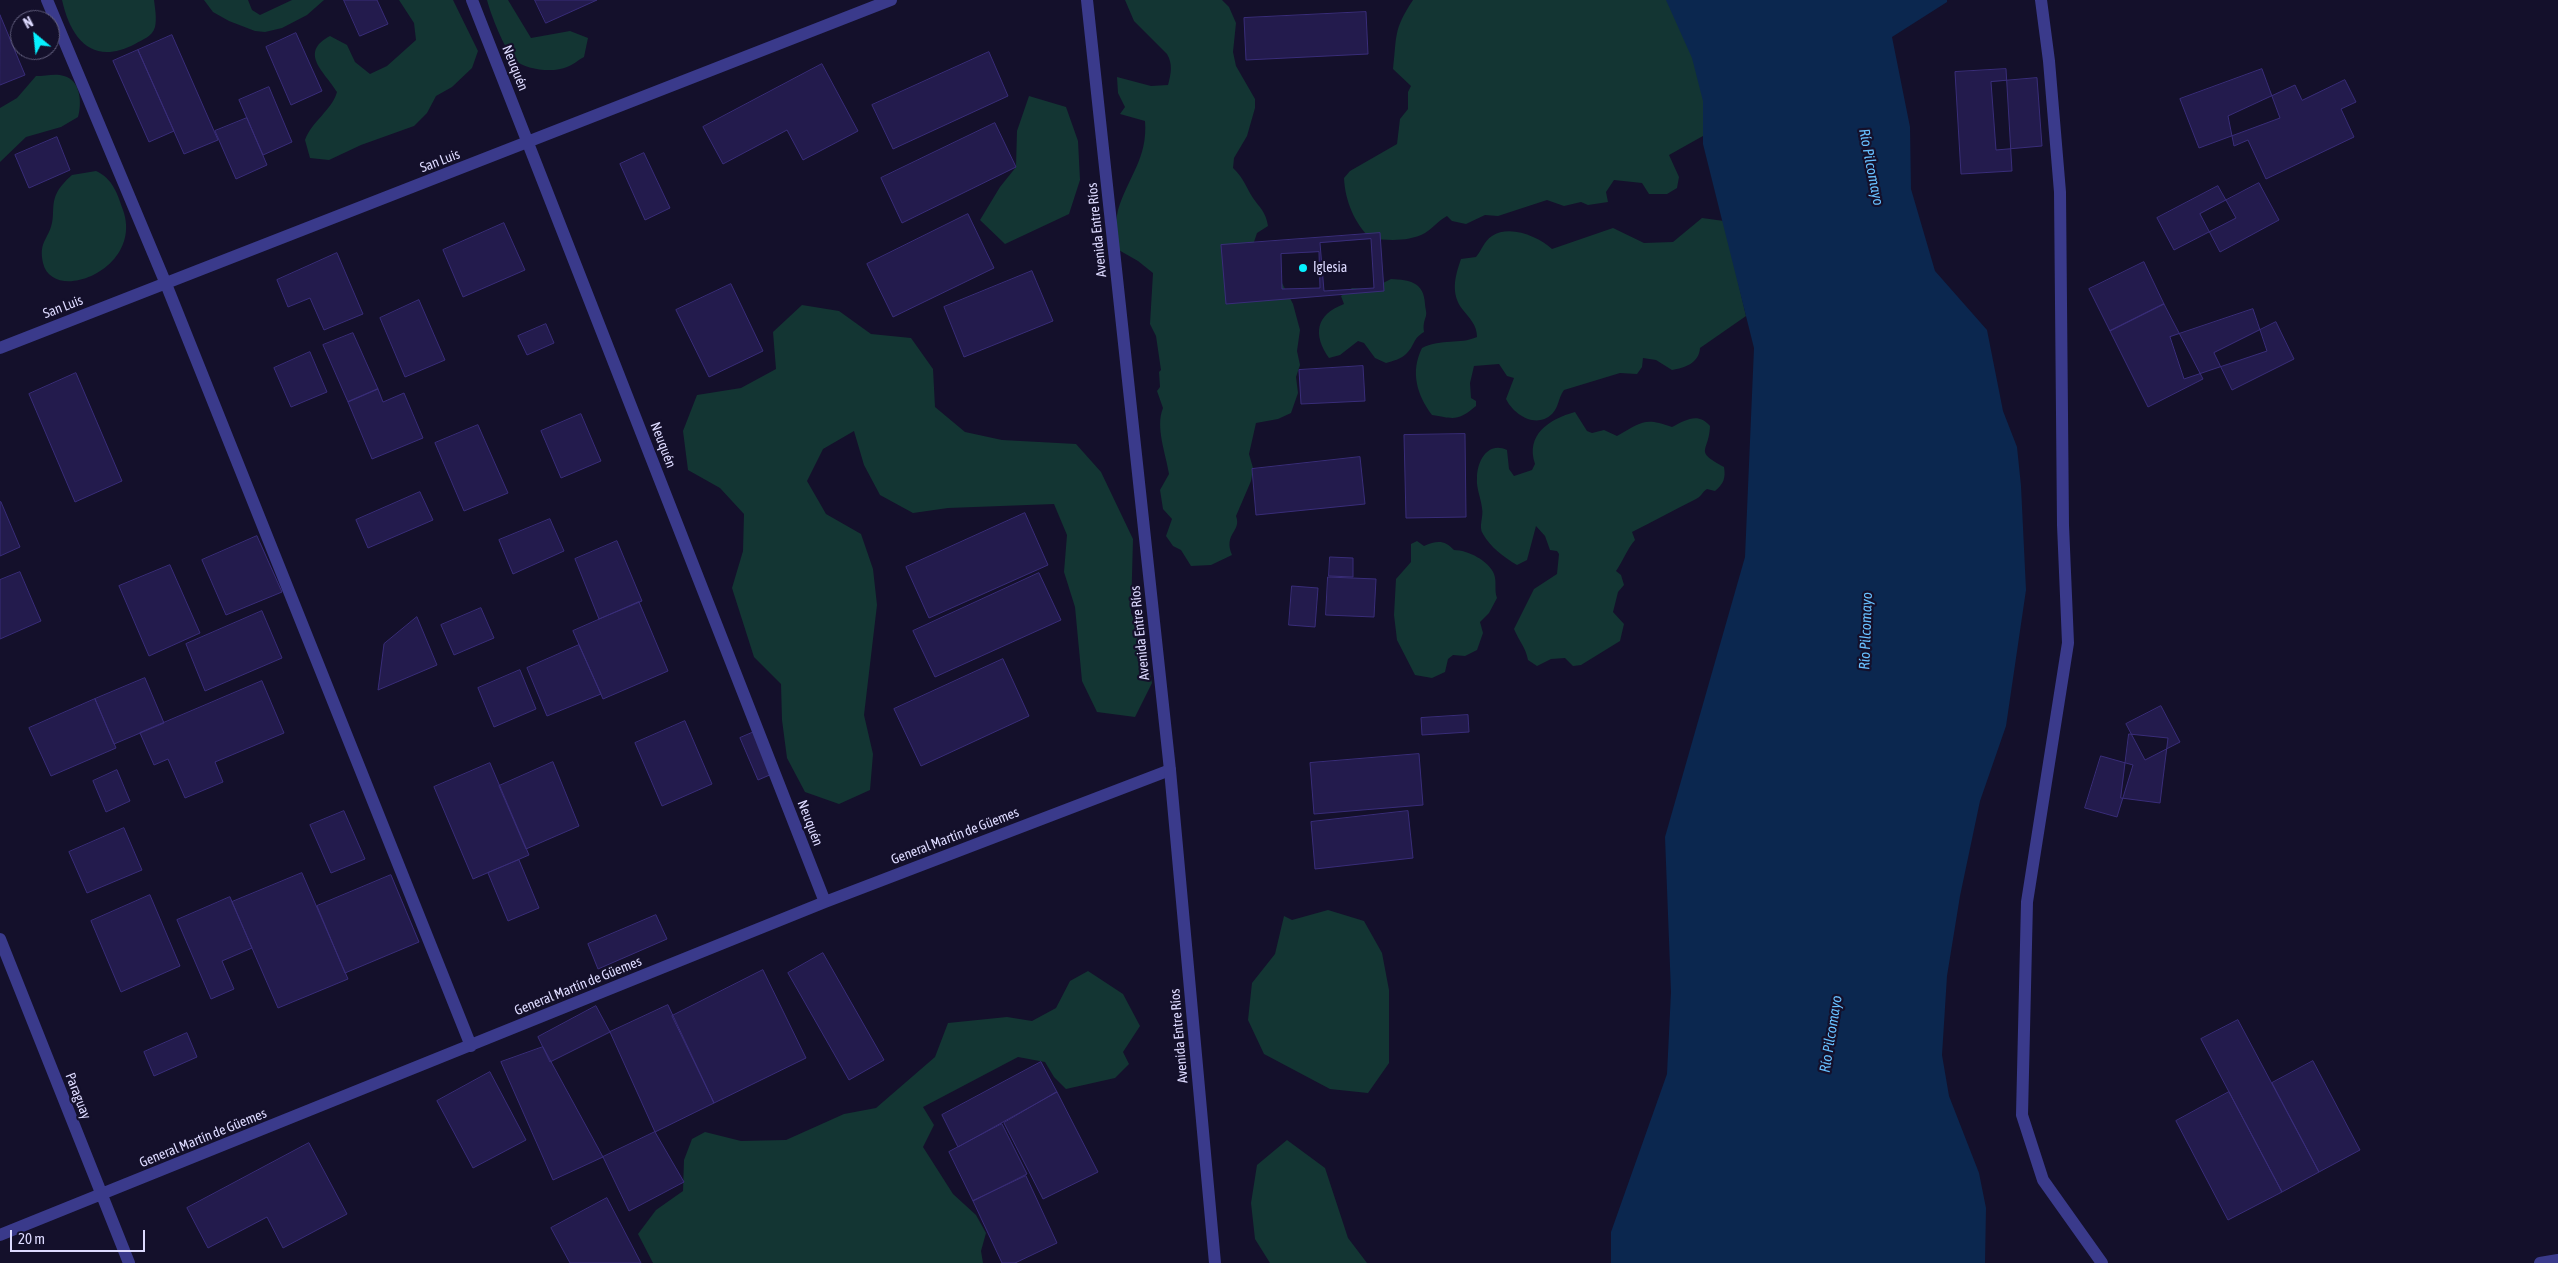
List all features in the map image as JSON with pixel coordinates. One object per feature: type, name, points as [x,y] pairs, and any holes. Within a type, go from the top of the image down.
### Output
[{"type":"street","points":[[47,0],[166,284],[471,1046]]},
{"type":"street","name":"Neuquén","points":[[472,0],[825,902]]},
{"type":"street","name":"San Luis","points":[[0,348],[529,143],[891,0]]},
{"type":"street","name":"Avenida Entre Ríos","points":[[1087,0],[1170,770],[1214,1263]]},
{"type":"street","points":[[2041,0],[2049,61],[2060,192],[2063,525],[2068,643],[2027,902],[2022,1115],[2043,1180],[2102,1263]]},
{"type":"street","name":"General Martín de Güemes","points":[[0,1235],[101,1196],[825,902],[1170,770]]},
{"type":"street","name":"Paraguay","points":[[0,939],[129,1263]]},
{"type":"street","points":[[2540,1263],[2558,1260]]},
{"type":"green space","points":[[62,0],[154,0],[155,27],[147,37],[120,50],[107,52],[96,50],[86,45],[71,27]]},
{"type":"green space","points":[[204,0],[248,0],[252,10],[260,15],[292,0],[324,0],[307,15],[282,28],[265,32],[255,31],[229,21],[213,12]]},
{"type":"green space","points":[[399,0],[453,0],[478,51],[472,68],[452,87],[436,96],[427,113],[414,126],[361,145],[329,160],[310,158],[305,140],[312,127],[331,104],[337,92],[317,63],[316,49],[321,42],[330,36],[347,45],[355,62],[370,74],[387,66],[416,40],[414,23]]},
{"type":"green space","points":[[487,0],[508,0],[531,38],[570,31],[588,38],[584,57],[569,66],[555,70],[540,70],[520,63],[511,55],[502,40]]},
{"type":"green space","points":[[1125,0],[1222,0],[1229,7],[1236,23],[1233,52],[1236,66],[1255,99],[1255,108],[1247,136],[1234,158],[1233,168],[1266,217],[1268,226],[1257,233],[1253,245],[1282,283],[1293,304],[1300,330],[1297,351],[1300,365],[1296,377],[1298,393],[1291,413],[1278,419],[1256,423],[1249,454],[1253,468],[1251,481],[1236,516],[1237,526],[1230,542],[1232,555],[1211,565],[1191,566],[1181,550],[1173,546],[1166,536],[1172,519],[1163,509],[1160,490],[1169,474],[1160,424],[1163,408],[1157,391],[1160,387],[1159,372],[1161,370],[1156,336],[1150,324],[1153,273],[1138,261],[1117,249],[1116,225],[1118,210],[1140,157],[1145,134],[1145,121],[1120,114],[1125,107],[1118,93],[1117,77],[1151,86],[1168,85],[1171,69],[1167,54],[1134,21]]},
{"type":"green space","points":[[1413,0],[1686,0],[1719,127],[1669,155],[1679,177],[1677,188],[1667,194],[1649,194],[1642,183],[1614,180],[1606,192],[1608,202],[1588,205],[1581,202],[1564,206],[1547,200],[1498,216],[1485,215],[1466,224],[1452,221],[1447,216],[1425,233],[1412,238],[1399,240],[1371,239],[1360,226],[1352,212],[1346,195],[1344,178],[1350,171],[1397,144],[1400,119],[1408,109],[1408,92],[1411,86],[1393,69],[1396,41],[1399,26]]},
{"type":"green space","points":[[61,75],[70,78],[79,93],[80,106],[78,117],[61,127],[26,137],[0,162],[0,108],[17,98],[36,76]]},
{"type":"green space","points":[[1029,96],[1066,107],[1078,141],[1080,180],[1069,214],[1005,244],[980,220],[1000,187],[1016,167],[1017,131]]},
{"type":"green space","points":[[96,171],[110,182],[123,210],[126,231],[121,249],[110,264],[95,274],[78,280],[63,281],[50,275],[43,263],[42,256],[43,244],[52,221],[54,200],[63,184],[72,175]]},
{"type":"green space","points":[[1702,218],[1724,221],[1746,316],[1700,348],[1697,357],[1690,364],[1672,370],[1656,360],[1643,358],[1642,367],[1637,374],[1620,373],[1564,390],[1552,414],[1539,420],[1533,420],[1520,415],[1510,405],[1506,399],[1514,378],[1507,376],[1499,364],[1474,366],[1470,383],[1471,398],[1476,401],[1476,406],[1456,418],[1432,415],[1422,399],[1417,383],[1416,366],[1418,357],[1422,348],[1429,345],[1464,341],[1477,337],[1471,319],[1456,298],[1456,278],[1461,259],[1476,257],[1487,240],[1492,236],[1507,231],[1524,233],[1540,240],[1552,249],[1613,228],[1644,243],[1673,242]]},
{"type":"green space","points":[[1391,279],[1410,282],[1422,291],[1426,313],[1424,332],[1417,337],[1409,351],[1397,360],[1386,363],[1375,358],[1364,343],[1358,341],[1340,355],[1329,358],[1324,350],[1319,334],[1322,320],[1327,314],[1344,304],[1341,296],[1352,288],[1371,289]]},
{"type":"green space","points":[[802,305],[839,311],[871,334],[911,338],[933,369],[935,407],[965,432],[1002,440],[1076,444],[1101,472],[1133,539],[1131,613],[1145,648],[1152,683],[1135,717],[1097,712],[1082,681],[1075,607],[1064,572],[1067,535],[1054,504],[948,508],[913,513],[880,495],[864,465],[854,431],[823,449],[807,481],[826,514],[861,534],[873,569],[877,605],[864,715],[873,754],[870,790],[839,804],[805,792],[787,758],[782,720],[781,684],[754,657],[732,588],[743,551],[744,514],[720,488],[688,470],[683,431],[697,395],[741,388],[776,369],[773,332]]},
{"type":"green space","points":[[1575,412],[1587,431],[1592,433],[1604,430],[1617,436],[1643,422],[1655,422],[1672,427],[1692,419],[1701,419],[1710,426],[1705,450],[1706,454],[1724,467],[1725,475],[1722,483],[1715,491],[1707,489],[1698,498],[1632,532],[1635,540],[1616,571],[1621,575],[1624,585],[1618,592],[1613,612],[1624,624],[1620,641],[1581,665],[1573,666],[1565,658],[1551,659],[1537,666],[1528,660],[1514,629],[1534,589],[1557,574],[1559,554],[1557,551],[1550,550],[1545,536],[1536,526],[1527,560],[1517,565],[1494,548],[1482,531],[1482,511],[1477,486],[1479,465],[1481,459],[1489,450],[1500,448],[1507,450],[1509,469],[1514,476],[1532,470],[1535,464],[1533,445],[1536,437],[1548,424]]},
{"type":"green space","points":[[1417,541],[1424,546],[1437,542],[1444,543],[1454,550],[1471,554],[1483,561],[1494,574],[1497,598],[1489,613],[1480,622],[1483,633],[1477,650],[1465,656],[1453,655],[1448,659],[1445,672],[1432,678],[1415,675],[1397,640],[1394,615],[1396,579],[1411,562],[1411,544]]},
{"type":"green space","points":[[1328,910],[1364,921],[1382,953],[1389,990],[1389,1063],[1368,1093],[1330,1089],[1264,1054],[1248,1020],[1252,983],[1275,954],[1284,916],[1292,920]]},
{"type":"green space","points":[[1088,971],[1123,994],[1140,1026],[1123,1052],[1129,1064],[1115,1078],[1066,1089],[1054,1077],[1045,1062],[1018,1057],[923,1107],[934,1125],[923,1147],[953,1194],[976,1215],[986,1233],[981,1251],[983,1263],[653,1263],[638,1234],[656,1210],[683,1191],[684,1160],[692,1139],[705,1132],[741,1141],[786,1140],[844,1114],[876,1108],[935,1057],[948,1023],[1007,1017],[1032,1021],[1056,1008],[1070,981]]},
{"type":"green space","points":[[1287,1140],[1325,1168],[1348,1238],[1367,1263],[1270,1263],[1255,1239],[1251,1203],[1257,1165]]},
{"type":"water","name":"Río Pilcomayo","points":[[1666,0],[1947,0],[1947,2],[1892,37],[1910,127],[1911,189],[1935,271],[1987,330],[2003,411],[2017,447],[2021,486],[2026,590],[2006,726],[1980,801],[1960,896],[1947,976],[1942,1055],[1949,1096],[1979,1173],[1986,1208],[1985,1263],[1611,1263],[1611,1232],[1667,1074],[1671,992],[1665,837],[1745,557],[1754,348],[1703,144],[1703,101],[1692,58]]},
{"type":"building","points":[[344,0],[377,0],[388,24],[360,36]]},
{"type":"building","points":[[535,0],[597,0],[546,23]]},
{"type":"building","points":[[1366,12],[1368,54],[1246,60],[1244,18]]},
{"type":"building","points":[[0,15],[10,39],[10,60],[19,60],[25,75],[0,85]]},
{"type":"building","points":[[296,33],[322,91],[291,105],[266,47]]},
{"type":"building","points":[[172,35],[218,140],[184,154],[138,50]]},
{"type":"building","points":[[138,50],[174,131],[149,142],[113,61]]},
{"type":"building","points":[[989,52],[1008,96],[893,149],[872,105]]},
{"type":"building","points":[[822,64],[858,131],[803,160],[787,130],[723,164],[703,127]]},
{"type":"building","points":[[2006,69],[2012,171],[1961,174],[1955,72]]},
{"type":"building","points":[[2262,69],[2280,118],[2199,148],[2180,99]]},
{"type":"building","points":[[2037,78],[2042,146],[1996,150],[1991,82]]},
{"type":"building","points":[[2345,80],[2356,102],[2341,109],[2354,137],[2266,179],[2248,140],[2234,146],[2228,116],[2295,85],[2302,100]]},
{"type":"building","points":[[269,87],[292,142],[263,155],[239,100]]},
{"type":"building","points":[[247,118],[267,165],[236,179],[215,131]]},
{"type":"building","points":[[995,123],[1016,167],[902,223],[881,178]]},
{"type":"building","points":[[57,137],[70,170],[29,188],[15,155]]},
{"type":"building","points":[[644,153],[670,208],[645,220],[620,164]]},
{"type":"building","points":[[2259,183],[2279,220],[2220,252],[2200,214]]},
{"type":"building","points":[[2218,186],[2236,218],[2174,250],[2157,218]]},
{"type":"building","points":[[968,214],[994,268],[893,317],[867,264]]},
{"type":"building","points":[[504,223],[525,270],[463,297],[443,250]]},
{"type":"building","name":"Iglesia","points":[[1380,233],[1384,291],[1226,304],[1221,245]]},
{"type":"building","points":[[1371,239],[1374,288],[1324,291],[1320,243]]},
{"type":"building","points":[[1319,252],[1320,288],[1282,289],[1281,254]]},
{"type":"building","points":[[337,253],[363,314],[324,330],[310,298],[288,307],[277,280]]},
{"type":"building","points":[[2144,262],[2164,304],[2110,331],[2089,289]]},
{"type":"building","points":[[1032,271],[1053,321],[964,357],[944,307]]},
{"type":"building","points":[[731,284],[763,351],[709,377],[676,310]]},
{"type":"building","points":[[419,300],[445,360],[405,377],[380,318]]},
{"type":"building","points":[[2164,304],[2203,379],[2148,407],[2110,331]]},
{"type":"building","points":[[2253,309],[2267,351],[2184,379],[2170,337]]},
{"type":"building","points":[[2276,322],[2294,359],[2232,390],[2214,353]]},
{"type":"building","points":[[546,324],[554,343],[527,355],[518,336]]},
{"type":"building","points":[[353,333],[378,389],[348,402],[323,345]]},
{"type":"building","points":[[310,352],[327,392],[291,407],[274,368]]},
{"type":"building","points":[[1363,366],[1365,401],[1301,404],[1299,370]]},
{"type":"building","points":[[76,373],[122,481],[75,502],[29,394]]},
{"type":"building","points":[[378,389],[383,402],[404,393],[423,438],[372,459],[348,402]]},
{"type":"building","points":[[581,414],[601,461],[561,478],[541,431]]},
{"type":"building","points":[[478,425],[508,493],[464,511],[435,443]]},
{"type":"building","points":[[1465,434],[1466,517],[1406,518],[1404,435]]},
{"type":"building","points":[[1360,457],[1365,504],[1256,515],[1252,469]]},
{"type":"building","points":[[420,492],[433,520],[368,548],[356,520]]},
{"type":"building","points":[[0,502],[20,547],[0,556]]},
{"type":"building","points":[[1025,513],[1048,565],[929,618],[906,567]]},
{"type":"building","points":[[550,519],[564,551],[513,574],[499,540]]},
{"type":"building","points":[[257,536],[282,592],[226,615],[202,560]]},
{"type":"building","points":[[617,541],[642,601],[599,619],[575,559]]},
{"type":"building","points":[[1330,557],[1353,558],[1353,577],[1329,576]]},
{"type":"building","points":[[170,565],[200,633],[149,656],[119,586]]},
{"type":"building","points":[[20,572],[41,621],[0,639],[0,580]]},
{"type":"building","points":[[1039,573],[1061,620],[935,677],[913,631]]},
{"type":"building","points":[[1328,577],[1376,579],[1374,617],[1326,615]]},
{"type":"building","points":[[1292,586],[1318,588],[1315,627],[1289,625]]},
{"type":"building","points":[[639,602],[668,671],[603,699],[573,631]]},
{"type":"building","points":[[481,608],[494,638],[454,655],[441,625]]},
{"type":"building","points":[[262,611],[282,658],[205,691],[186,644]]},
{"type":"building","points":[[417,617],[437,665],[378,690],[384,644]]},
{"type":"building","points":[[579,645],[601,694],[547,716],[527,668]]},
{"type":"building","points":[[1003,659],[1029,716],[921,766],[894,709]]},
{"type":"building","points":[[520,670],[536,709],[494,727],[478,688]]},
{"type":"building","points":[[145,678],[164,723],[114,744],[95,699]]},
{"type":"building","points":[[262,681],[284,733],[215,762],[223,782],[185,798],[168,759],[154,765],[140,733]]},
{"type":"building","points":[[95,699],[116,748],[51,776],[29,728]]},
{"type":"building","points":[[2161,706],[2180,742],[2145,760],[2126,724]]},
{"type":"building","points":[[1468,715],[1469,732],[1422,735],[1421,718]]},
{"type":"building","points":[[685,721],[712,784],[662,806],[635,743]]},
{"type":"building","points":[[754,732],[772,774],[758,780],[740,738]]},
{"type":"building","points":[[2129,734],[2168,738],[2160,803],[2121,798]]},
{"type":"building","points":[[1419,754],[1423,805],[1314,814],[1310,763]]},
{"type":"building","points":[[2101,756],[2133,765],[2117,817],[2085,808]]},
{"type":"building","points":[[553,762],[579,826],[526,849],[499,786]]},
{"type":"building","points":[[490,763],[529,855],[473,879],[434,787]]},
{"type":"building","points":[[117,770],[130,801],[106,812],[93,781]]},
{"type":"building","points":[[344,811],[365,859],[331,873],[310,825]]},
{"type":"building","points":[[1408,811],[1413,858],[1315,869],[1311,822]]},
{"type":"building","points":[[124,828],[142,870],[87,893],[69,852]]},
{"type":"building","points":[[519,860],[539,908],[508,921],[488,873]]},
{"type":"building","points":[[302,873],[348,979],[278,1008],[232,902]]},
{"type":"building","points":[[391,875],[419,942],[345,973],[317,906]]},
{"type":"building","points":[[150,895],[180,966],[121,992],[91,921]]},
{"type":"building","points":[[230,897],[252,948],[222,961],[234,989],[211,999],[177,920]]},
{"type":"building","points":[[656,915],[667,939],[598,969],[588,944]]},
{"type":"building","points":[[823,953],[884,1060],[849,1080],[788,973]]},
{"type":"building","points":[[763,970],[806,1058],[714,1103],[672,1016]]},
{"type":"building","points":[[668,1005],[714,1103],[655,1132],[610,1032]]},
{"type":"building","points":[[596,1006],[610,1032],[550,1062],[538,1037]]},
{"type":"building","points":[[2238,1020],[2319,1172],[2282,1192],[2201,1039]]},
{"type":"building","points":[[187,1033],[197,1057],[154,1076],[144,1052]]},
{"type":"building","points":[[543,1047],[603,1157],[553,1180],[501,1062]]},
{"type":"building","points":[[2313,1061],[2360,1150],[2319,1172],[2272,1083]]},
{"type":"building","points":[[1041,1062],[1057,1092],[958,1147],[942,1115]]},
{"type":"building","points":[[490,1072],[526,1140],[473,1168],[437,1101]]},
{"type":"building","points":[[1057,1092],[1098,1172],[1043,1199],[1004,1123]]},
{"type":"building","points":[[2229,1092],[2282,1192],[2228,1220],[2176,1121]]},
{"type":"building","points":[[1002,1124],[1027,1174],[973,1201],[949,1152]]},
{"type":"building","points":[[655,1132],[684,1182],[629,1211],[603,1157]]},
{"type":"building","points":[[309,1143],[347,1214],[283,1248],[267,1217],[208,1248],[187,1208]]},
{"type":"building","points":[[1026,1176],[1057,1243],[1015,1263],[1002,1263],[973,1201]]},
{"type":"building","points":[[607,1198],[641,1263],[570,1263],[551,1228]]},
{"type":"place","name":"Iglesia","points":[[1303,268]]}]
